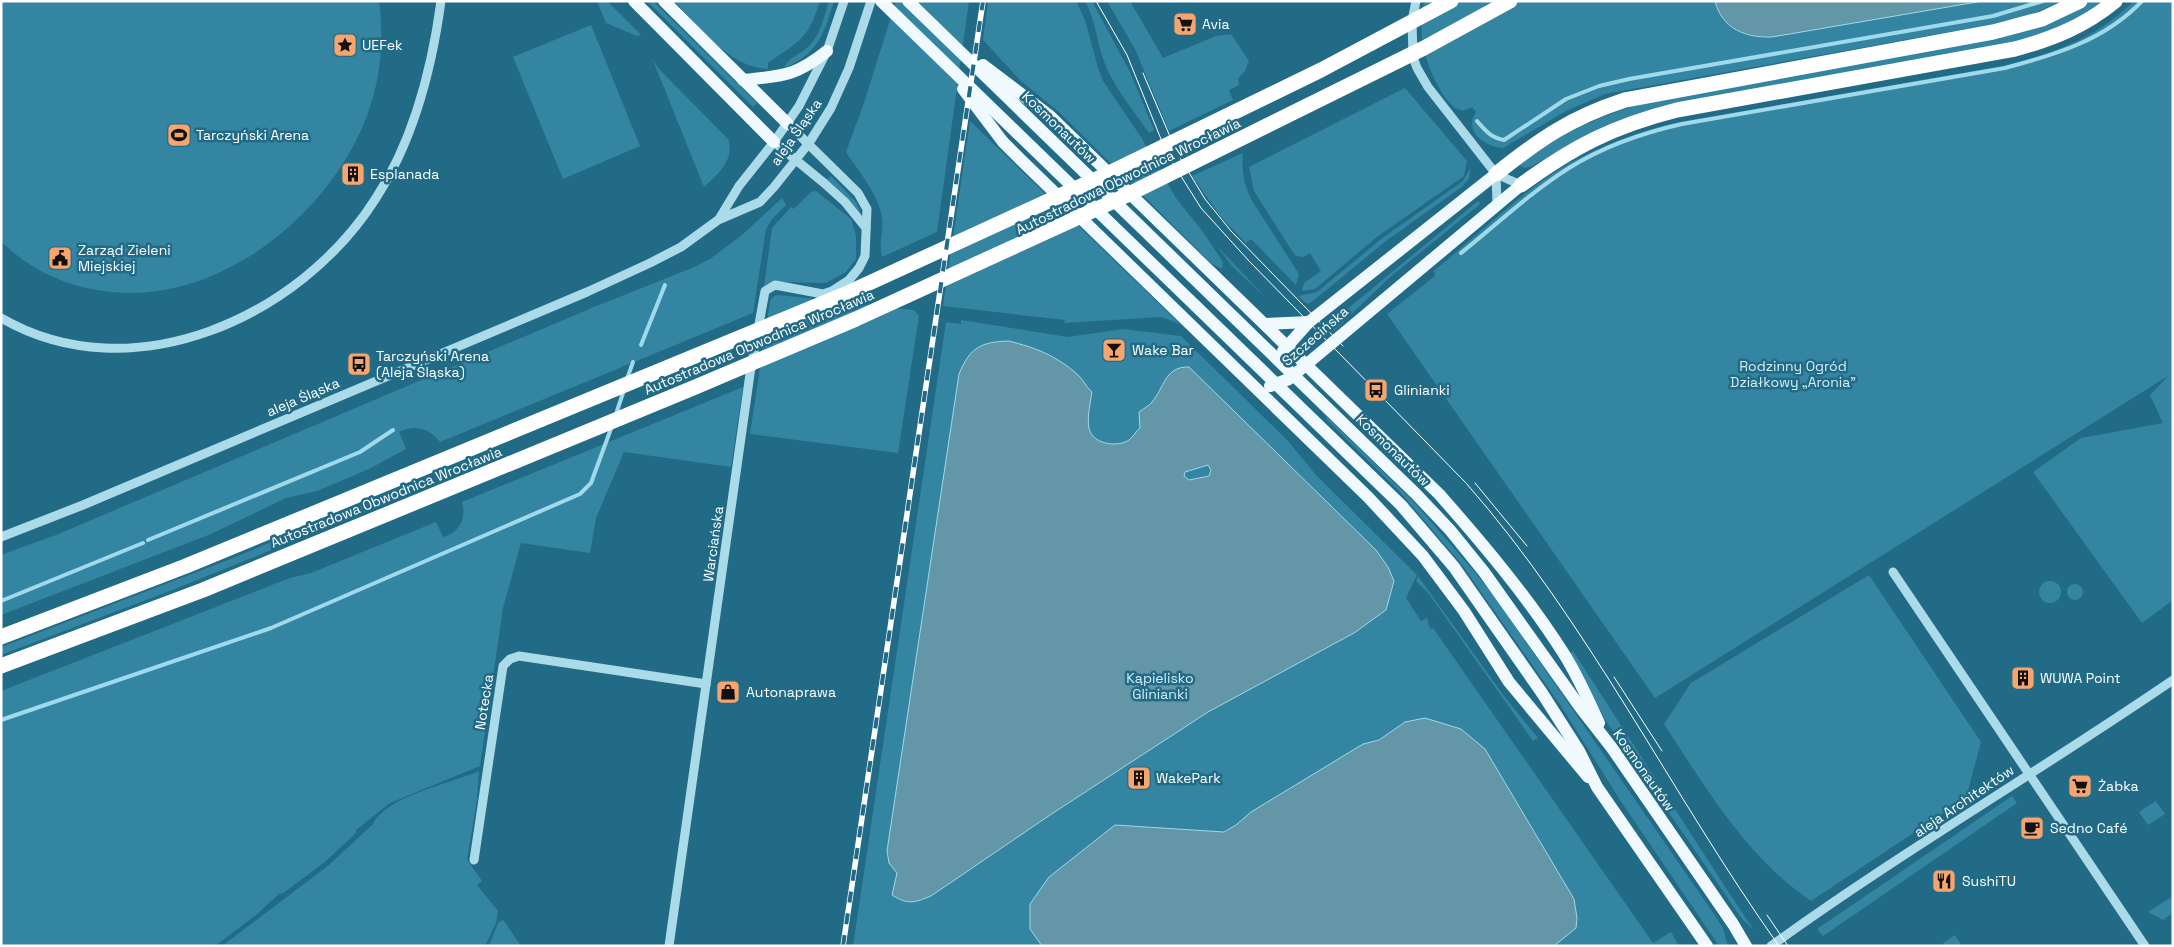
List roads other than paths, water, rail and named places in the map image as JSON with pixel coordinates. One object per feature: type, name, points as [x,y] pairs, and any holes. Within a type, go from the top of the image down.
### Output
[{"type":"highway","name":"Autostradowa Obwodnica Wrocławia","points":[[1,637],[186,566],[684,362],[944,250],[1250,105],[1451,1]]},
{"type":"highway","name":"Autostradowa Obwodnica Wrocławia","points":[[1,666],[203,590],[694,388],[856,319],[1028,242],[1270,125],[1424,48],[1510,1]]},
{"type":"highway","points":[[1521,185],[1577,147],[1604,133],[1643,118],[1686,108],[2015,49],[2066,33],[2093,18],[2115,1]]},
{"type":"highway","points":[[1496,174],[1553,132],[1579,117],[1625,100],[1993,32],[2042,19],[2076,3]]},
{"type":"main road","points":[[634,1],[774,142]]},
{"type":"main road","points":[[664,1],[788,124]]},
{"type":"main road","points":[[881,1],[934,52],[979,102],[1225,334],[1401,505],[1454,567],[1555,713],[1579,751],[1597,787]]},
{"type":"main road","name":"Kosmonautów","points":[[908,1],[946,39],[983,70],[1416,494],[1450,530],[1489,579],[1580,707],[1612,748],[1733,924],[1746,946]]},
{"type":"main road","points":[[743,80],[791,74],[811,64],[827,50]]},
{"type":"main road","points":[[983,70],[1050,116],[1439,494],[1490,551],[1522,593],[1565,656],[1612,748]]},
{"type":"main road","points":[[979,102],[1003,142],[1018,158],[1368,497],[1423,556],[1464,611],[1510,682],[1547,725],[1574,762],[1597,787],[1707,946]]},
{"type":"main road","name":"Szczecińska","points":[[1258,391],[1272,364],[1309,322],[1496,174]]},
{"type":"main road","name":"Szczecińska","points":[[1258,391],[1289,379],[1521,185]]},
{"type":"main road","points":[[1265,324],[1309,322]]},
{"type":"street","points":[[1,318],[26,330],[65,343],[112,348],[150,346],[200,334],[234,321],[272,301],[299,282],[331,254],[356,227],[376,198],[394,166],[419,99],[432,51],[441,1]]},
{"type":"street","name":"aleja Śląska","points":[[718,220],[739,186],[788,124],[808,91],[827,50],[844,1]]},
{"type":"street","name":"aleja Śląska","points":[[1,537],[19,532],[111,494],[587,292],[680,247],[718,220],[760,202],[809,143],[831,108],[849,68],[871,1]]},
{"type":"street","points":[[1416,1],[1411,39],[1417,68],[1428,87],[1496,174],[1521,185]]},
{"type":"street","name":"Warciańska","points":[[668,946],[750,374],[765,290],[775,285],[823,294],[832,291],[849,280],[859,268],[865,256],[867,209],[858,193],[788,124]]},
{"type":"street","points":[[774,142],[838,196],[866,228]]},
{"type":"street","points":[[1496,174],[1498,204]]},
{"type":"street","points":[[1893,572],[2146,946]]},
{"type":"street","name":"Notecka","points":[[474,860],[503,666],[510,658],[519,656],[706,684]]},
{"type":"street","name":"aleja Architektów","points":[[1771,946],[1858,885],[2088,738],[2173,680]]},
{"type":"waterway","points":[[1477,121],[1492,136],[1504,140],[1566,99],[1599,86],[1629,79],[1993,16],[2043,1]]},
{"type":"waterway","points":[[1461,253],[1555,177],[1582,160],[1624,141],[1682,124],[2005,68],[2024,63],[2061,51],[2096,36],[2128,15],[2142,1]]},
{"type":"waterway","points":[[641,345],[665,285]]},
{"type":"waterway","points":[[627,379],[633,362]]},
{"type":"waterway","points":[[616,414],[624,390]]},
{"type":"waterway","points":[[1,720],[271,628],[580,494],[591,483],[612,426]]},
{"type":"waterway","points":[[148,540],[360,452],[393,430]]},
{"type":"waterway","points":[[1,601],[143,543]]},
{"type":"tram line","points":[[1096,1],[1127,55],[1167,154],[1201,208],[1249,261],[1466,483],[1510,537],[1552,593],[1591,651],[1702,829],[1779,946]]},
{"type":"tram line","points":[[1143,73],[1177,153],[1205,199],[1231,231],[1343,346]]},
{"type":"tram line","points":[[1475,483],[1527,546]]},
{"type":"tram line","points":[[1614,677],[1662,751]]},
{"type":"tram line","points":[[1767,915],[1788,946]]},
{"type":"railway","points":[[843,946],[983,1]]},
{"type":"place","name":"Avia","points":[[1185,24]]},
{"type":"place","name":"UEFek","points":[[345,45]]},
{"type":"place","name":"Tarczyński Arena","points":[[179,135]]},
{"type":"place","name":"Esplanada","points":[[353,174]]},
{"type":"place","name":"Zarząd Zieleni Miejskiej","points":[[60,258]]},
{"type":"place","name":"Wake Bar","points":[[1114,350]]},
{"type":"place","name":"Tarczyński Arena (Aleja Śląska)","points":[[359,364]]},
{"type":"place","name":"Glinianki","points":[[1376,390]]},
{"type":"place","name":"WUWA Point","points":[[2023,678]]},
{"type":"place","name":"Autonaprawa","points":[[728,692]]},
{"type":"place","name":"WakePark","points":[[1139,778]]},
{"type":"place","name":"Żabka","points":[[2080,786]]},
{"type":"place","name":"Sedno Café","points":[[2032,828]]},
{"type":"place","name":"SushiTU","points":[[1944,881]]},
{"type":"park label","name":"Rodzinny Ogród Działkowy „Aronia”","points":[[1793,374]]},
{"type":"park label","name":"Kąpielisko Glinianki","points":[[1160,686]]}]
